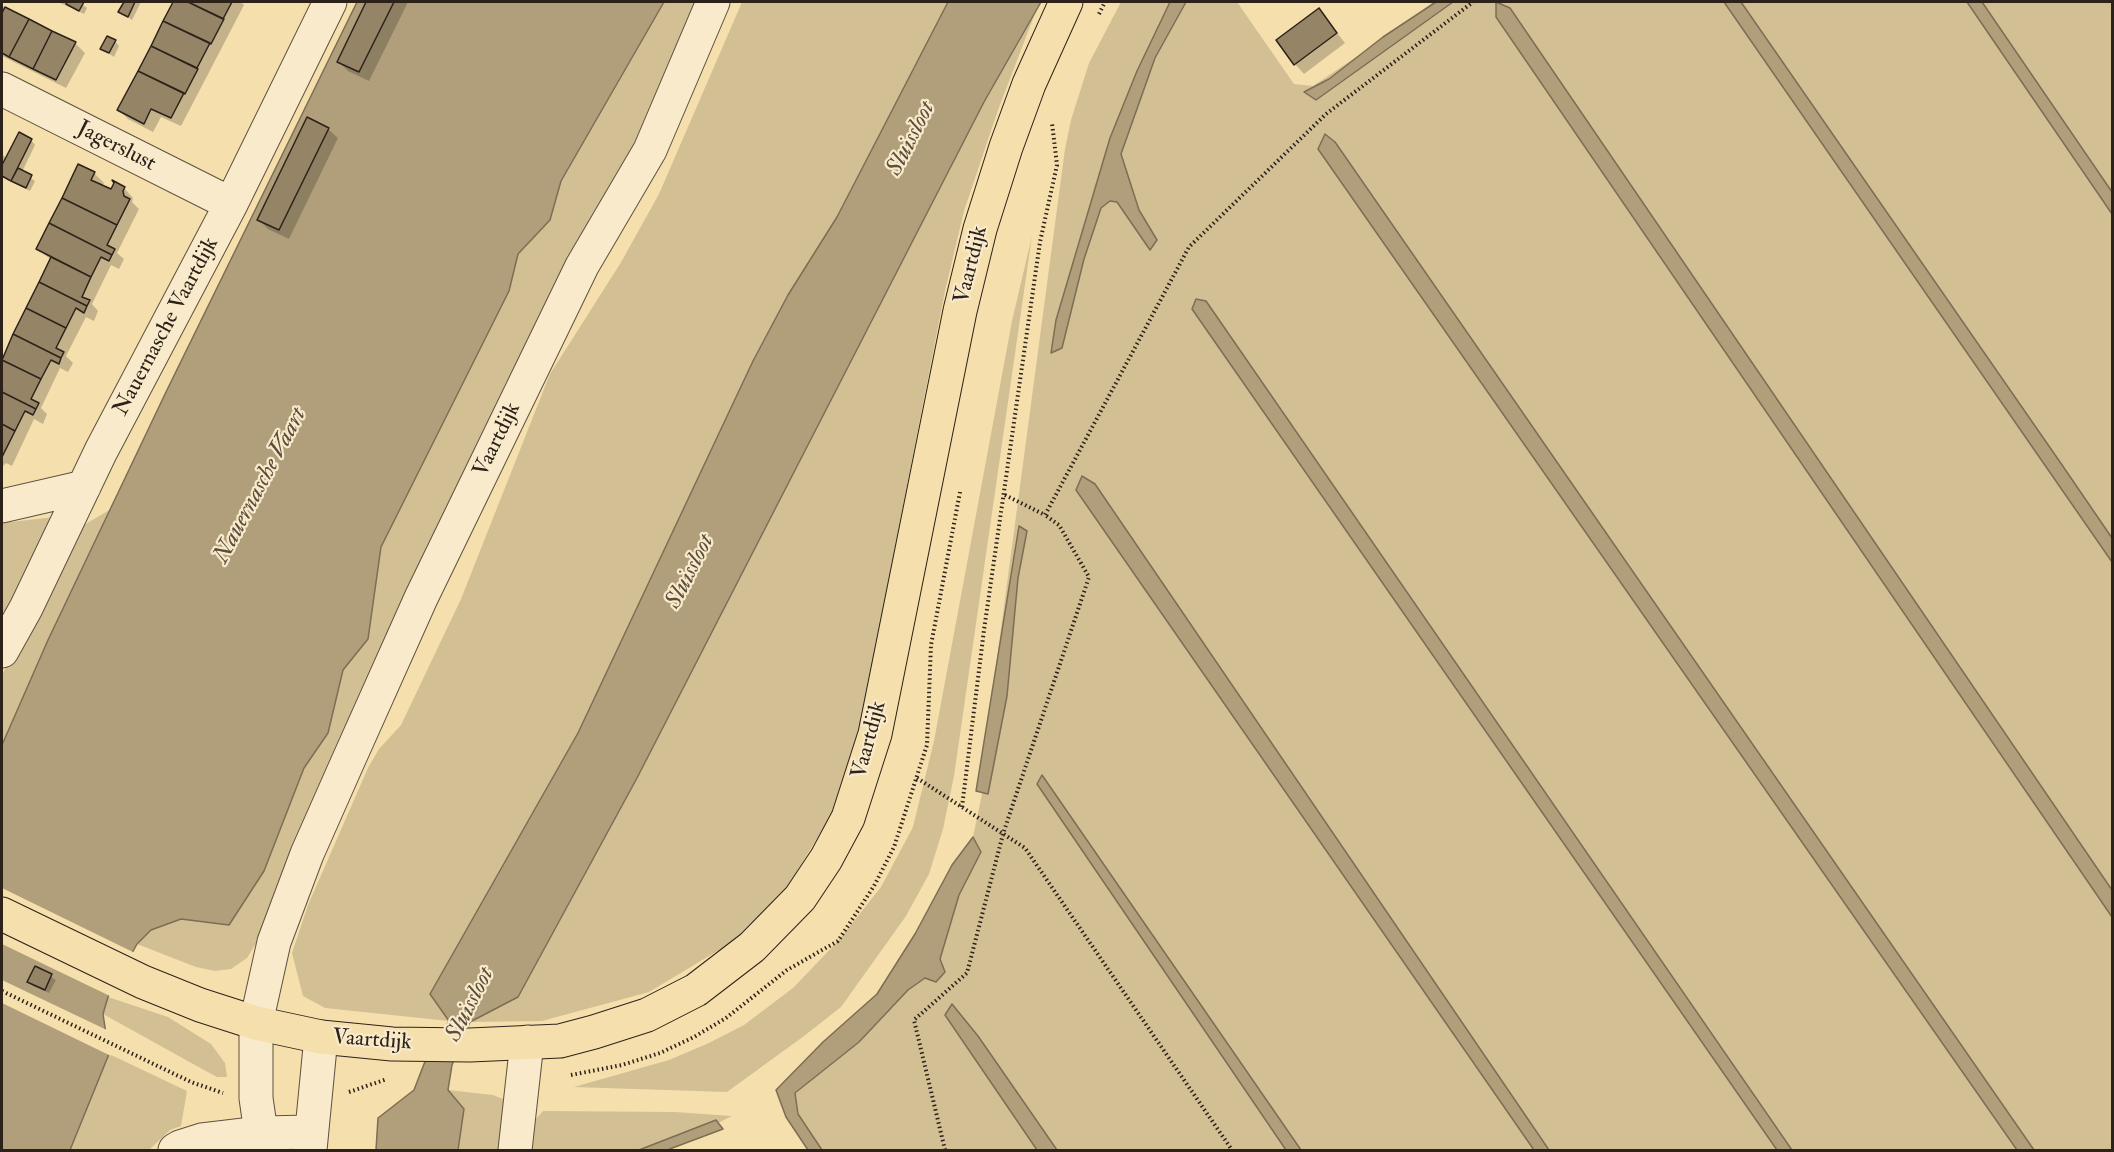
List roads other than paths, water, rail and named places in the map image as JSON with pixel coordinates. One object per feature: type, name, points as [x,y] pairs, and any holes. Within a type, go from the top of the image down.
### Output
[{"type":"main road","name":"Vaartdijk","points":[[2,914],[143,982],[200,1005],[255,1023],[321,1037],[392,1044],[470,1045],[560,1041],[594,1032],[646,1015],[696,990],[752,947],[800,898],[826,859],[848,818],[874,734],[960,311],[980,229],[1025,94],[1065,2]]},
{"type":"street","name":"Nauernasche Vaartdijk","points":[[2,651],[231,204],[330,2]]},
{"type":"street","name":"Vaartdijk","points":[[255,1023],[274,942],[308,854],[421,598],[582,266],[650,150],[713,2]]},
{"type":"street","name":"Jagerslust","points":[[2,89],[231,204]]},
{"type":"street","points":[[2,506],[84,487]]},
{"type":"street","points":[[255,1023],[256,1098],[263,1142]]},
{"type":"street","points":[[175,1150],[202,1140],[311,1141],[321,1037]]},
{"type":"street","points":[[516,1150],[527,1042]]},
{"type":"water","name":"Nauernasche Vaart","points":[[357,2],[664,2],[561,181],[550,220],[518,254],[509,291],[381,547],[368,639],[343,670],[328,733],[304,768],[264,871],[229,925],[181,919],[151,930],[137,944],[108,997],[103,1014],[109,1054],[70,1150],[2,1150],[2,745],[48,640],[166,392]]},
{"type":"water","name":"Sluissloot","points":[[948,2],[1041,2],[984,102],[637,778],[518,997],[470,1022],[452,1065],[448,1090],[464,1109],[458,1150],[376,1150],[378,1118],[414,1090],[424,1064],[449,1021],[430,994],[578,733],[753,361],[788,295],[837,217]]},
{"type":"water","points":[[1170,2],[1186,2],[1155,58],[1121,154],[1139,210],[1157,240],[1150,250],[1117,202],[1110,201],[1101,208],[1084,259],[1062,348],[1051,353],[1056,320],[1110,138],[1137,71]]},
{"type":"water","points":[[1436,2],[1453,2],[1316,100],[1304,92],[1329,79],[1383,37]]},
{"type":"water","points":[[1496,2],[1510,8],[2112,890],[2112,917],[1496,17]]},
{"type":"water","points":[[1724,2],[1741,2],[2060,462],[2112,538],[2112,562]]},
{"type":"water","points":[[1967,2],[1982,2],[2112,192],[2112,214]]},
{"type":"water","points":[[1325,134],[1335,142],[2034,1150],[2017,1150],[1318,149]]},
{"type":"water","points":[[1196,299],[1206,301],[1792,1150],[1777,1150],[1192,309]]},
{"type":"water","points":[[1082,476],[1095,484],[1549,1150],[1534,1150],[1076,490]]},
{"type":"water","points":[[1019,526],[1027,531],[1018,578],[1007,696],[988,794],[976,791]]},
{"type":"water","points":[[1042,775],[1301,1150],[1286,1150],[1037,784]]},
{"type":"water","points":[[973,837],[981,852],[959,895],[940,959],[945,972],[936,982],[925,978],[908,990],[859,1042],[795,1093],[798,1114],[822,1150],[808,1150],[786,1117],[776,1090],[823,1042],[877,994],[915,934],[952,865]]},
{"type":"water","points":[[952,1004],[978,1036],[1057,1150],[1037,1150],[945,1015]]},
{"type":"water","points":[[716,1120],[723,1129],[667,1150],[639,1150]]}]
